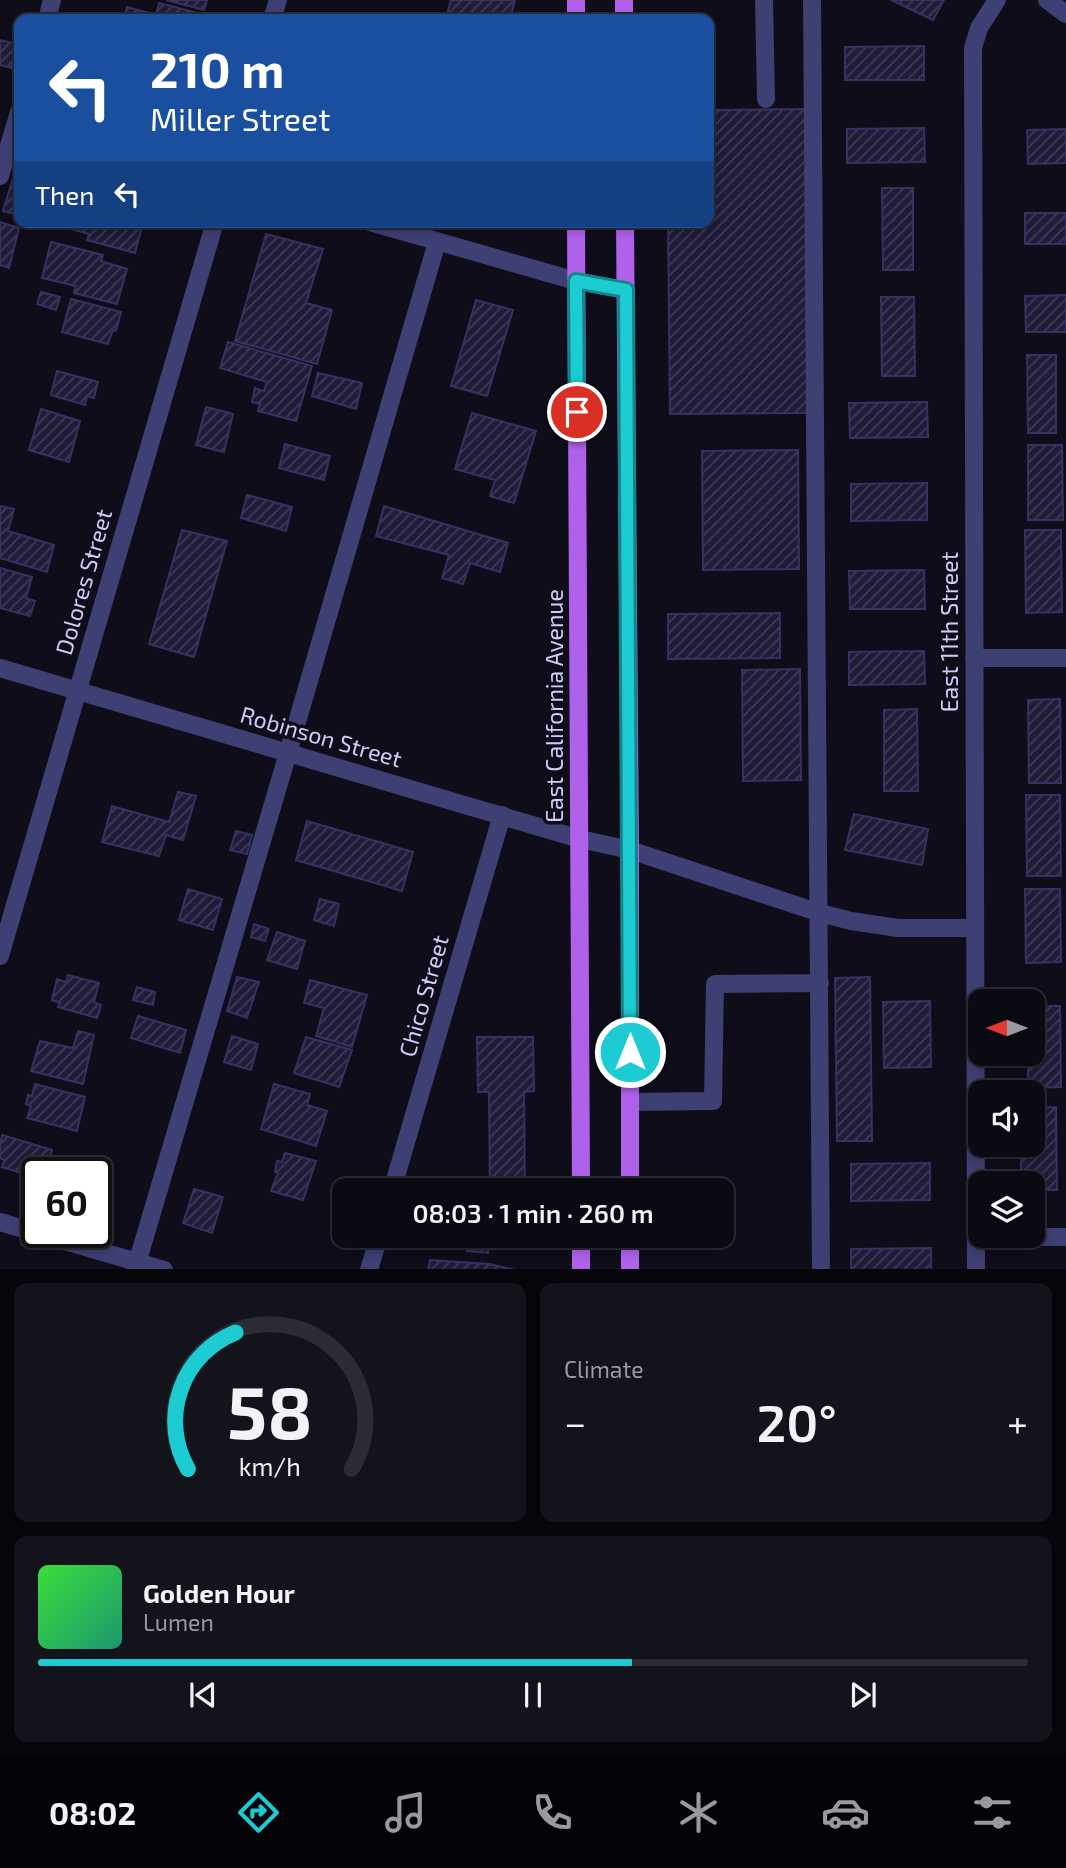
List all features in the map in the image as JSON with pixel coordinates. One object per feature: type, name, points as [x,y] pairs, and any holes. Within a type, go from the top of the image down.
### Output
[{"type":"main road","name":"East California Avenue","points":[[576,228],[581,1178]]},
{"type":"main road","points":[[625,228],[630,1178]]},
{"type":"main road","points":[[581,1248],[581,1269]]},
{"type":"main road","points":[[630,1248],[630,1269]]},
{"type":"street","points":[[764,0],[766,99]]},
{"type":"street","points":[[812,0],[821,1269]]},
{"type":"street","name":"East 11th Street","points":[[976,1171],[973,48],[979,28],[997,0]]},
{"type":"street","points":[[1047,0],[1066,14]]},
{"type":"street","points":[[0,176],[14,117]]},
{"type":"street","name":"Dolores Street","points":[[0,956],[213,228]]},
{"type":"street","points":[[390,228],[576,281],[626,290]]},
{"type":"street","points":[[136,1266],[437,242]]},
{"type":"street","points":[[974,658],[1066,658]]},
{"type":"street","name":"Robinson Street","points":[[0,668],[580,839],[630,850],[820,913],[898,928],[975,928]]},
{"type":"street","name":"Chico Street","points":[[396,1178],[502,815]]},
{"type":"street","points":[[630,1102],[713,1101],[715,984],[820,984]]},
{"type":"street","points":[[0,1222],[136,1266],[164,1269]]},
{"type":"street","points":[[1045,1237],[1066,1237]]},
{"type":"street","points":[[369,1269],[375,1248]]},
{"type":"street","name":"East 11th Street","points":[[976,1248],[976,1269]]},
{"type":"building","points":[[166,0],[207,0],[204,10]]},
{"type":"building","points":[[451,0],[515,0],[511,14],[447,14]]},
{"type":"building","points":[[891,0],[944,0],[933,20]]},
{"type":"building","points":[[159,3],[201,14],[156,14]]},
{"type":"building","points":[[127,7],[152,14],[125,14]]},
{"type":"building","points":[[0,40],[14,43],[11,68],[0,65]]},
{"type":"building","points":[[924,46],[924,80],[845,80],[845,47]]},
{"type":"building","points":[[805,109],[808,413],[670,414],[668,228],[714,228],[714,110]]},
{"type":"building","points":[[924,128],[925,162],[847,163],[847,129]]},
{"type":"building","points":[[1066,129],[1066,163],[1028,164],[1027,130]]},
{"type":"building","points":[[14,175],[14,214],[3,211]]},
{"type":"building","points":[[882,188],[913,188],[913,270],[883,270]]},
{"type":"building","points":[[1025,213],[1066,213],[1066,244],[1025,244]]},
{"type":"building","points":[[0,222],[19,228],[9,268],[0,265]]},
{"type":"building","points":[[67,228],[141,228],[135,253],[87,240],[89,234]]},
{"type":"building","points":[[266,234],[323,249],[306,303],[332,310],[317,364],[235,341]]},
{"type":"building","points":[[51,242],[103,255],[101,261],[127,269],[117,304],[74,293],[76,286],[42,278]]},
{"type":"building","points":[[41,292],[60,297],[56,310],[37,304]]},
{"type":"building","points":[[1066,295],[1066,332],[1026,332],[1025,296]]},
{"type":"building","points":[[881,297],[914,297],[915,376],[882,376]]},
{"type":"building","points":[[71,299],[121,312],[116,331],[113,330],[108,344],[62,332]]},
{"type":"building","points":[[476,300],[513,310],[487,396],[451,386]]},
{"type":"building","points":[[228,342],[312,366],[296,421],[258,411],[260,404],[252,402],[255,388],[264,391],[267,382],[220,368]]},
{"type":"building","points":[[1027,355],[1056,355],[1056,433],[1028,433]]},
{"type":"building","points":[[57,371],[98,382],[94,398],[87,396],[85,405],[51,395]]},
{"type":"building","points":[[318,373],[362,383],[356,409],[312,396]]},
{"type":"building","points":[[927,402],[928,437],[850,438],[849,403]]},
{"type":"building","points":[[206,407],[233,414],[224,452],[196,445]]},
{"type":"building","points":[[41,409],[80,421],[69,462],[29,450]]},
{"type":"building","points":[[472,413],[536,431],[514,503],[490,496],[495,480],[455,469]]},
{"type":"building","points":[[285,444],[330,456],[324,480],[279,468]]},
{"type":"building","points":[[1028,445],[1062,445],[1063,520],[1028,520]]},
{"type":"building","points":[[798,450],[799,569],[703,570],[702,451]]},
{"type":"building","points":[[927,483],[927,520],[851,521],[851,484]]},
{"type":"building","points":[[247,495],[292,507],[286,531],[241,518]]},
{"type":"building","points":[[0,506],[14,509],[8,531],[54,545],[47,572],[0,558]]},
{"type":"building","points":[[384,506],[508,543],[500,572],[470,563],[463,584],[442,578],[449,555],[376,536]]},
{"type":"building","points":[[182,530],[227,541],[194,657],[149,644]]},
{"type":"building","points":[[1025,530],[1061,530],[1062,612],[1026,613]]},
{"type":"building","points":[[0,568],[32,577],[26,598],[35,601],[30,616],[0,608]]},
{"type":"building","points":[[924,570],[925,609],[850,609],[849,571]]},
{"type":"building","points":[[780,613],[780,658],[668,659],[668,614]]},
{"type":"building","points":[[924,651],[925,684],[849,685],[849,652]]},
{"type":"building","points":[[800,669],[801,780],[743,781],[742,670]]},
{"type":"building","points":[[1060,699],[1061,783],[1029,783],[1028,700]]},
{"type":"building","points":[[917,709],[918,791],[884,791],[884,710]]},
{"type":"building","points":[[178,792],[196,796],[183,840],[166,835],[159,856],[102,842],[112,806],[169,822]]},
{"type":"building","points":[[1026,795],[1060,795],[1061,876],[1027,876]]},
{"type":"building","points":[[854,814],[928,829],[922,865],[845,850]]},
{"type":"building","points":[[307,821],[413,852],[402,891],[296,860]]},
{"type":"building","points":[[236,831],[252,835],[247,854],[230,850]]},
{"type":"building","points":[[188,889],[222,899],[213,930],[179,920]]},
{"type":"building","points":[[1025,889],[1060,889],[1061,962],[1026,963]]},
{"type":"building","points":[[320,899],[339,904],[334,926],[314,920]]},
{"type":"building","points":[[254,924],[269,929],[265,941],[251,937]]},
{"type":"building","points":[[277,932],[305,941],[297,969],[267,960]]},
{"type":"building","points":[[68,975],[99,983],[94,1002],[101,1005],[97,1018],[58,1007],[60,1003],[52,1000],[57,979],[66,982]]},
{"type":"building","points":[[237,977],[259,982],[247,1018],[227,1011]]},
{"type":"building","points":[[870,977],[872,1141],[837,1141],[835,978]]},
{"type":"building","points":[[310,980],[367,995],[352,1047],[316,1036],[324,1008],[304,1003]]},
{"type":"building","points":[[137,987],[155,992],[153,1005],[133,1000]]},
{"type":"building","points":[[930,1001],[931,1067],[884,1068],[883,1002]]},
{"type":"building","points":[[1045,1006],[1060,1006],[1061,1087],[1045,1087],[1045,1080],[1028,1080],[1028,1066],[1045,1066]]},
{"type":"building","points":[[138,1016],[186,1030],[180,1053],[131,1038]]},
{"type":"building","points":[[78,1031],[94,1035],[83,1084],[31,1071],[40,1041],[73,1048]]},
{"type":"building","points":[[232,1036],[258,1044],[251,1070],[224,1062]]},
{"type":"building","points":[[306,1037],[352,1050],[339,1087],[294,1073]]},
{"type":"building","points":[[477,1037],[533,1037],[534,1091],[524,1092],[525,1178],[490,1178],[489,1092],[478,1092]]},
{"type":"building","points":[[35,1084],[85,1097],[77,1131],[27,1118],[31,1106],[26,1104],[28,1095],[32,1096]]},
{"type":"building","points":[[274,1084],[310,1094],[307,1105],[327,1111],[316,1146],[261,1129]]},
{"type":"building","points":[[1045,1107],[1056,1107],[1057,1190],[1045,1190],[1045,1171],[1021,1171],[1021,1157],[1045,1157]]},
{"type":"building","points":[[2,1135],[52,1150],[50,1157],[21,1157],[21,1173],[2,1167],[4,1160],[0,1158]]},
{"type":"building","points":[[285,1153],[316,1161],[303,1200],[271,1191],[278,1173],[275,1172],[277,1161],[282,1162]]},
{"type":"building","points":[[930,1163],[930,1200],[851,1201],[851,1164]]},
{"type":"building","points":[[194,1189],[223,1197],[212,1233],[183,1223]]},
{"type":"building","points":[[467,1248],[488,1248],[488,1253],[467,1251]]},
{"type":"building","points":[[931,1248],[931,1269],[851,1269],[851,1249]]},
{"type":"building","points":[[430,1260],[489,1264],[511,1269],[428,1269]]},
{"type":"route","points":[[577,412],[576,281],[626,290],[630,1052]]}]
